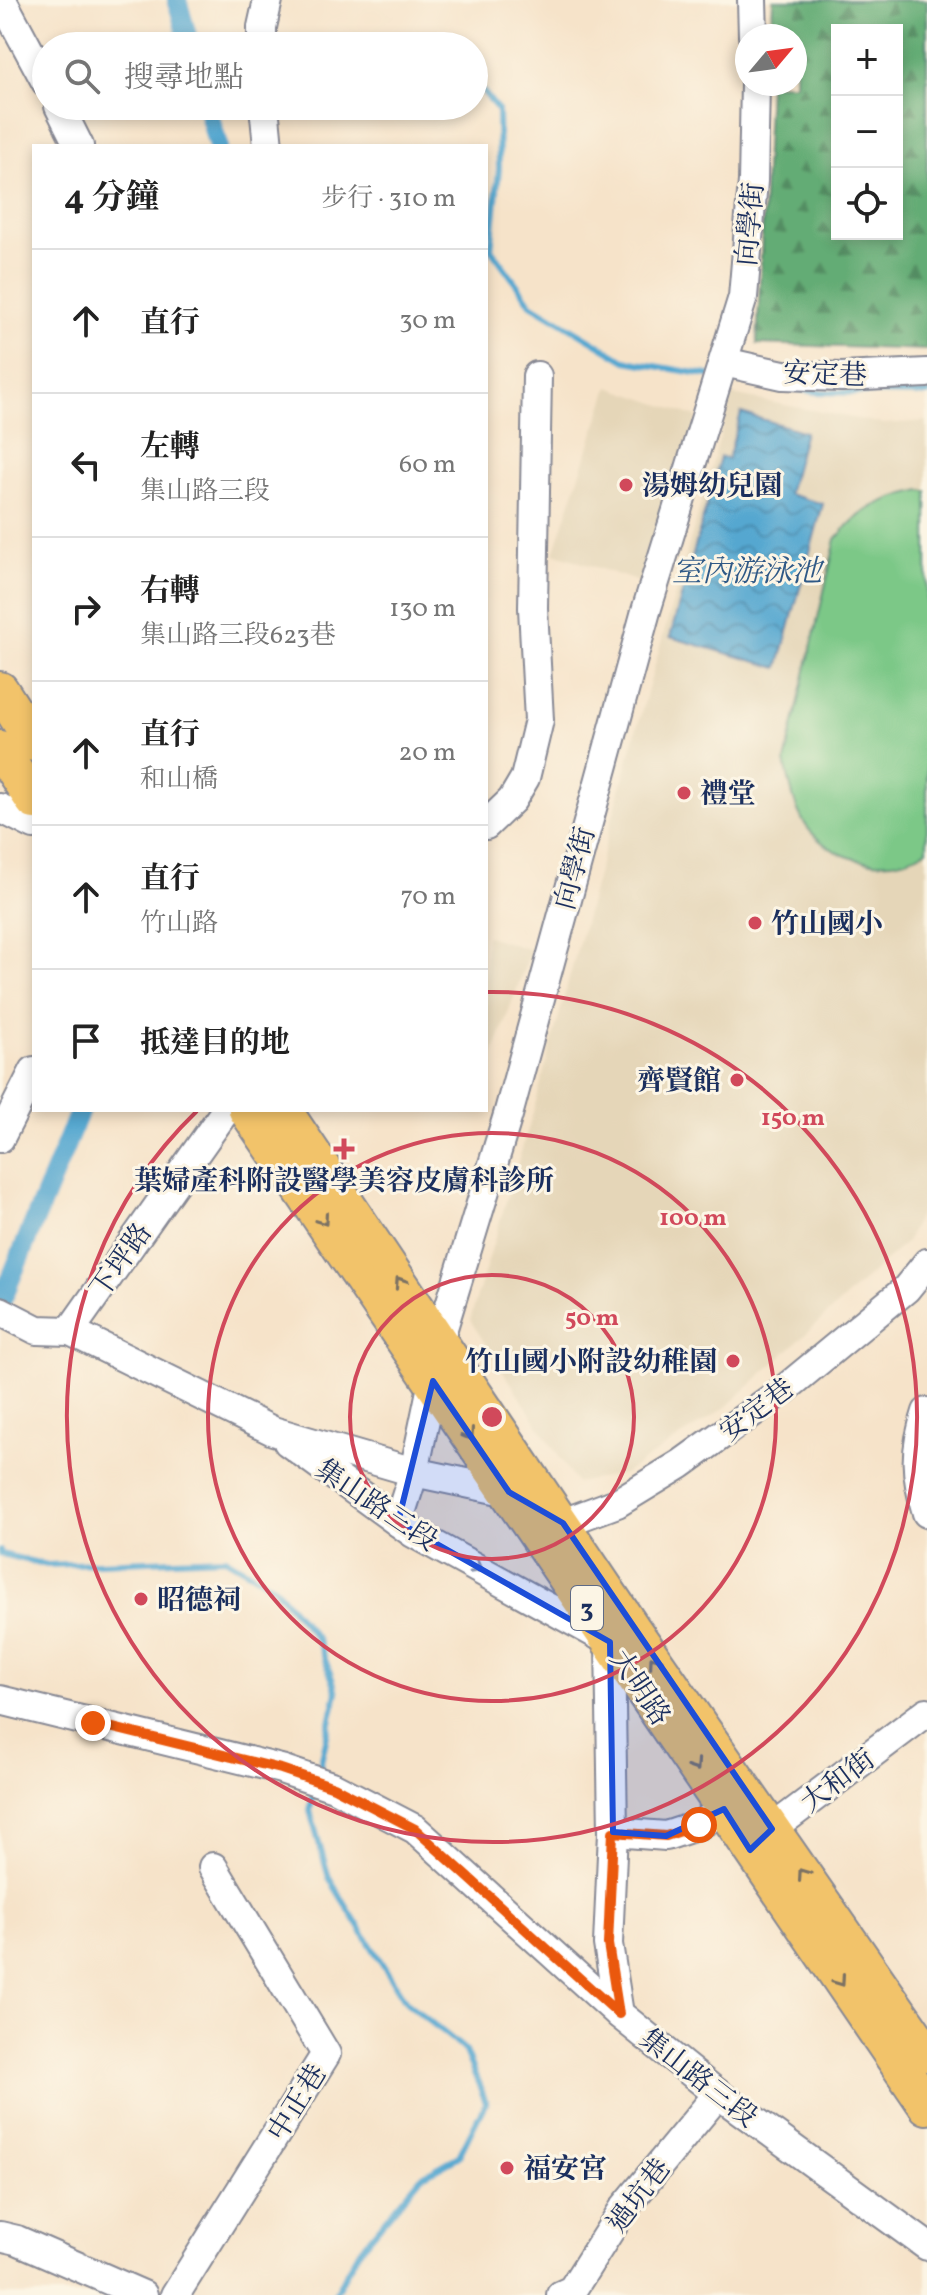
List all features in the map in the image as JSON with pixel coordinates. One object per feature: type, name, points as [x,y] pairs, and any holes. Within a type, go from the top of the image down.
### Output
[{"type":"main road","points":[[0,690],[32,740]]},
{"type":"main road","points":[[0,749],[32,798]]},
{"type":"main road","name":"大明路","points":[[248,1112],[509,1492],[621,1635],[761,1840],[927,2106]]},
{"type":"main road","name":"大明路","points":[[284,1112],[563,1523],[621,1635],[724,1809],[761,1840],[927,2053]]},
{"type":"street","points":[[2,0],[32,56]]},
{"type":"street","points":[[752,0],[753,24]]},
{"type":"street","name":"向學街","points":[[439,1341],[508,1115],[646,611],[743,297],[753,181],[755,96]]},
{"type":"street","points":[[66,120],[78,144]]},
{"type":"street","points":[[265,120],[268,144]]},
{"type":"street","name":"安定巷","points":[[724,362],[783,375],[842,377],[927,373]]},
{"type":"street","points":[[488,823],[512,800],[525,778],[539,720],[533,608],[537,376]]},
{"type":"street","points":[[0,808],[32,824]]},
{"type":"street","points":[[0,1138],[32,1075]]},
{"type":"street","name":"下坪路","points":[[70,1331],[225,1112]]},
{"type":"street","name":"安定巷","points":[[563,1523],[617,1503],[681,1464],[786,1388],[906,1289],[927,1263]]},
{"type":"street","name":"集山路三段","points":[[0,1311],[37,1330],[70,1331],[273,1431],[413,1533],[621,1635],[608,1944],[619,2014],[718,2094],[927,2246]]},
{"type":"street","points":[[398,1522],[414,1472],[433,1381]]},
{"type":"street","points":[[927,1412],[919,1435],[917,1479],[927,1513]]},
{"type":"street","name":"集山路三段","points":[[273,1431],[414,1472],[509,1492],[563,1523]]},
{"type":"street","points":[[0,1700],[288,1772],[334,1787],[415,1829],[619,2014]]},
{"type":"street","name":"大和街","points":[[761,1840],[927,1712]]},
{"type":"street","points":[[613,1832],[666,1836],[699,1825],[724,1809]]},
{"type":"street","name":"中正巷","points":[[175,2295],[326,2054],[213,1867]]},
{"type":"street","name":"過坑巷","points":[[561,2295],[572,2290],[624,2208],[718,2094]]},
{"type":"street","points":[[0,2236],[17,2240],[143,2295]]},
{"type":"highlighted area","points":[[433,1381],[509,1492],[563,1523],[772,1829],[750,1850],[724,1809],[666,1836],[613,1832],[610,1642],[398,1522]]},
{"type":"shaded area","name":"湯姆幼兒園","points":[[609,387],[697,417],[642,583],[554,553]]},
{"type":"shaded area","name":"竹山國小","points":[[732,395],[884,424],[927,421],[927,1199],[906,1242],[726,1407],[624,1474],[576,1483],[470,1320],[532,1116],[636,731]]},
{"type":"shaded area","points":[[488,936],[531,950],[488,1068]]},
{"type":"green space","points":[[773,0],[927,0],[927,350],[757,344],[768,96],[807,96],[807,24],[772,24]]},
{"type":"green space","points":[[921,490],[927,491],[927,850],[898,861],[866,861],[836,851],[805,825],[791,790],[785,762],[836,539],[854,520],[874,506]]},
{"type":"water","name":"室內游泳池","points":[[741,413],[805,432],[788,494],[823,504],[778,668],[670,637],[720,457],[728,459]]},
{"type":"waterway","points":[[177,0],[186,32]]},
{"type":"waterway","points":[[488,98],[498,110],[499,169],[491,249],[531,304],[626,361],[713,376]]},
{"type":"waterway","points":[[211,120],[217,144]]},
{"type":"waterway","points":[[791,388],[816,392],[927,394]]},
{"type":"waterway","points":[[0,1305],[79,1112]]},
{"type":"waterway","points":[[0,1551],[1,1554],[47,1565],[225,1558],[274,1587],[318,1640],[337,1692],[318,1775]]},
{"type":"waterway","points":[[314,1790],[310,1811],[329,1878],[406,2002],[464,2049],[486,2102],[459,2156],[421,2177],[358,2252],[334,2295]]},
{"type":"place","name":"湯姆幼兒園","points":[[626,485]]},
{"type":"place","name":"禮堂","points":[[684,793]]},
{"type":"place","name":"竹山國小","points":[[755,923]]},
{"type":"place","name":"齊賢館","points":[[737,1080]]},
{"type":"place","name":"葉婦產科附設醫學美容皮膚科診所","points":[[344,1149]]},
{"type":"place","name":"竹山國小附設幼稚園","points":[[733,1361]]},
{"type":"place","name":"昭德祠","points":[[141,1599]]},
{"type":"place","name":"福安宮","points":[[507,2168]]},
{"type":"route","points":[[93,1723],[281,1769],[334,1787],[415,1829],[619,2014],[608,1944],[613,1832],[666,1836],[699,1825]]}]
